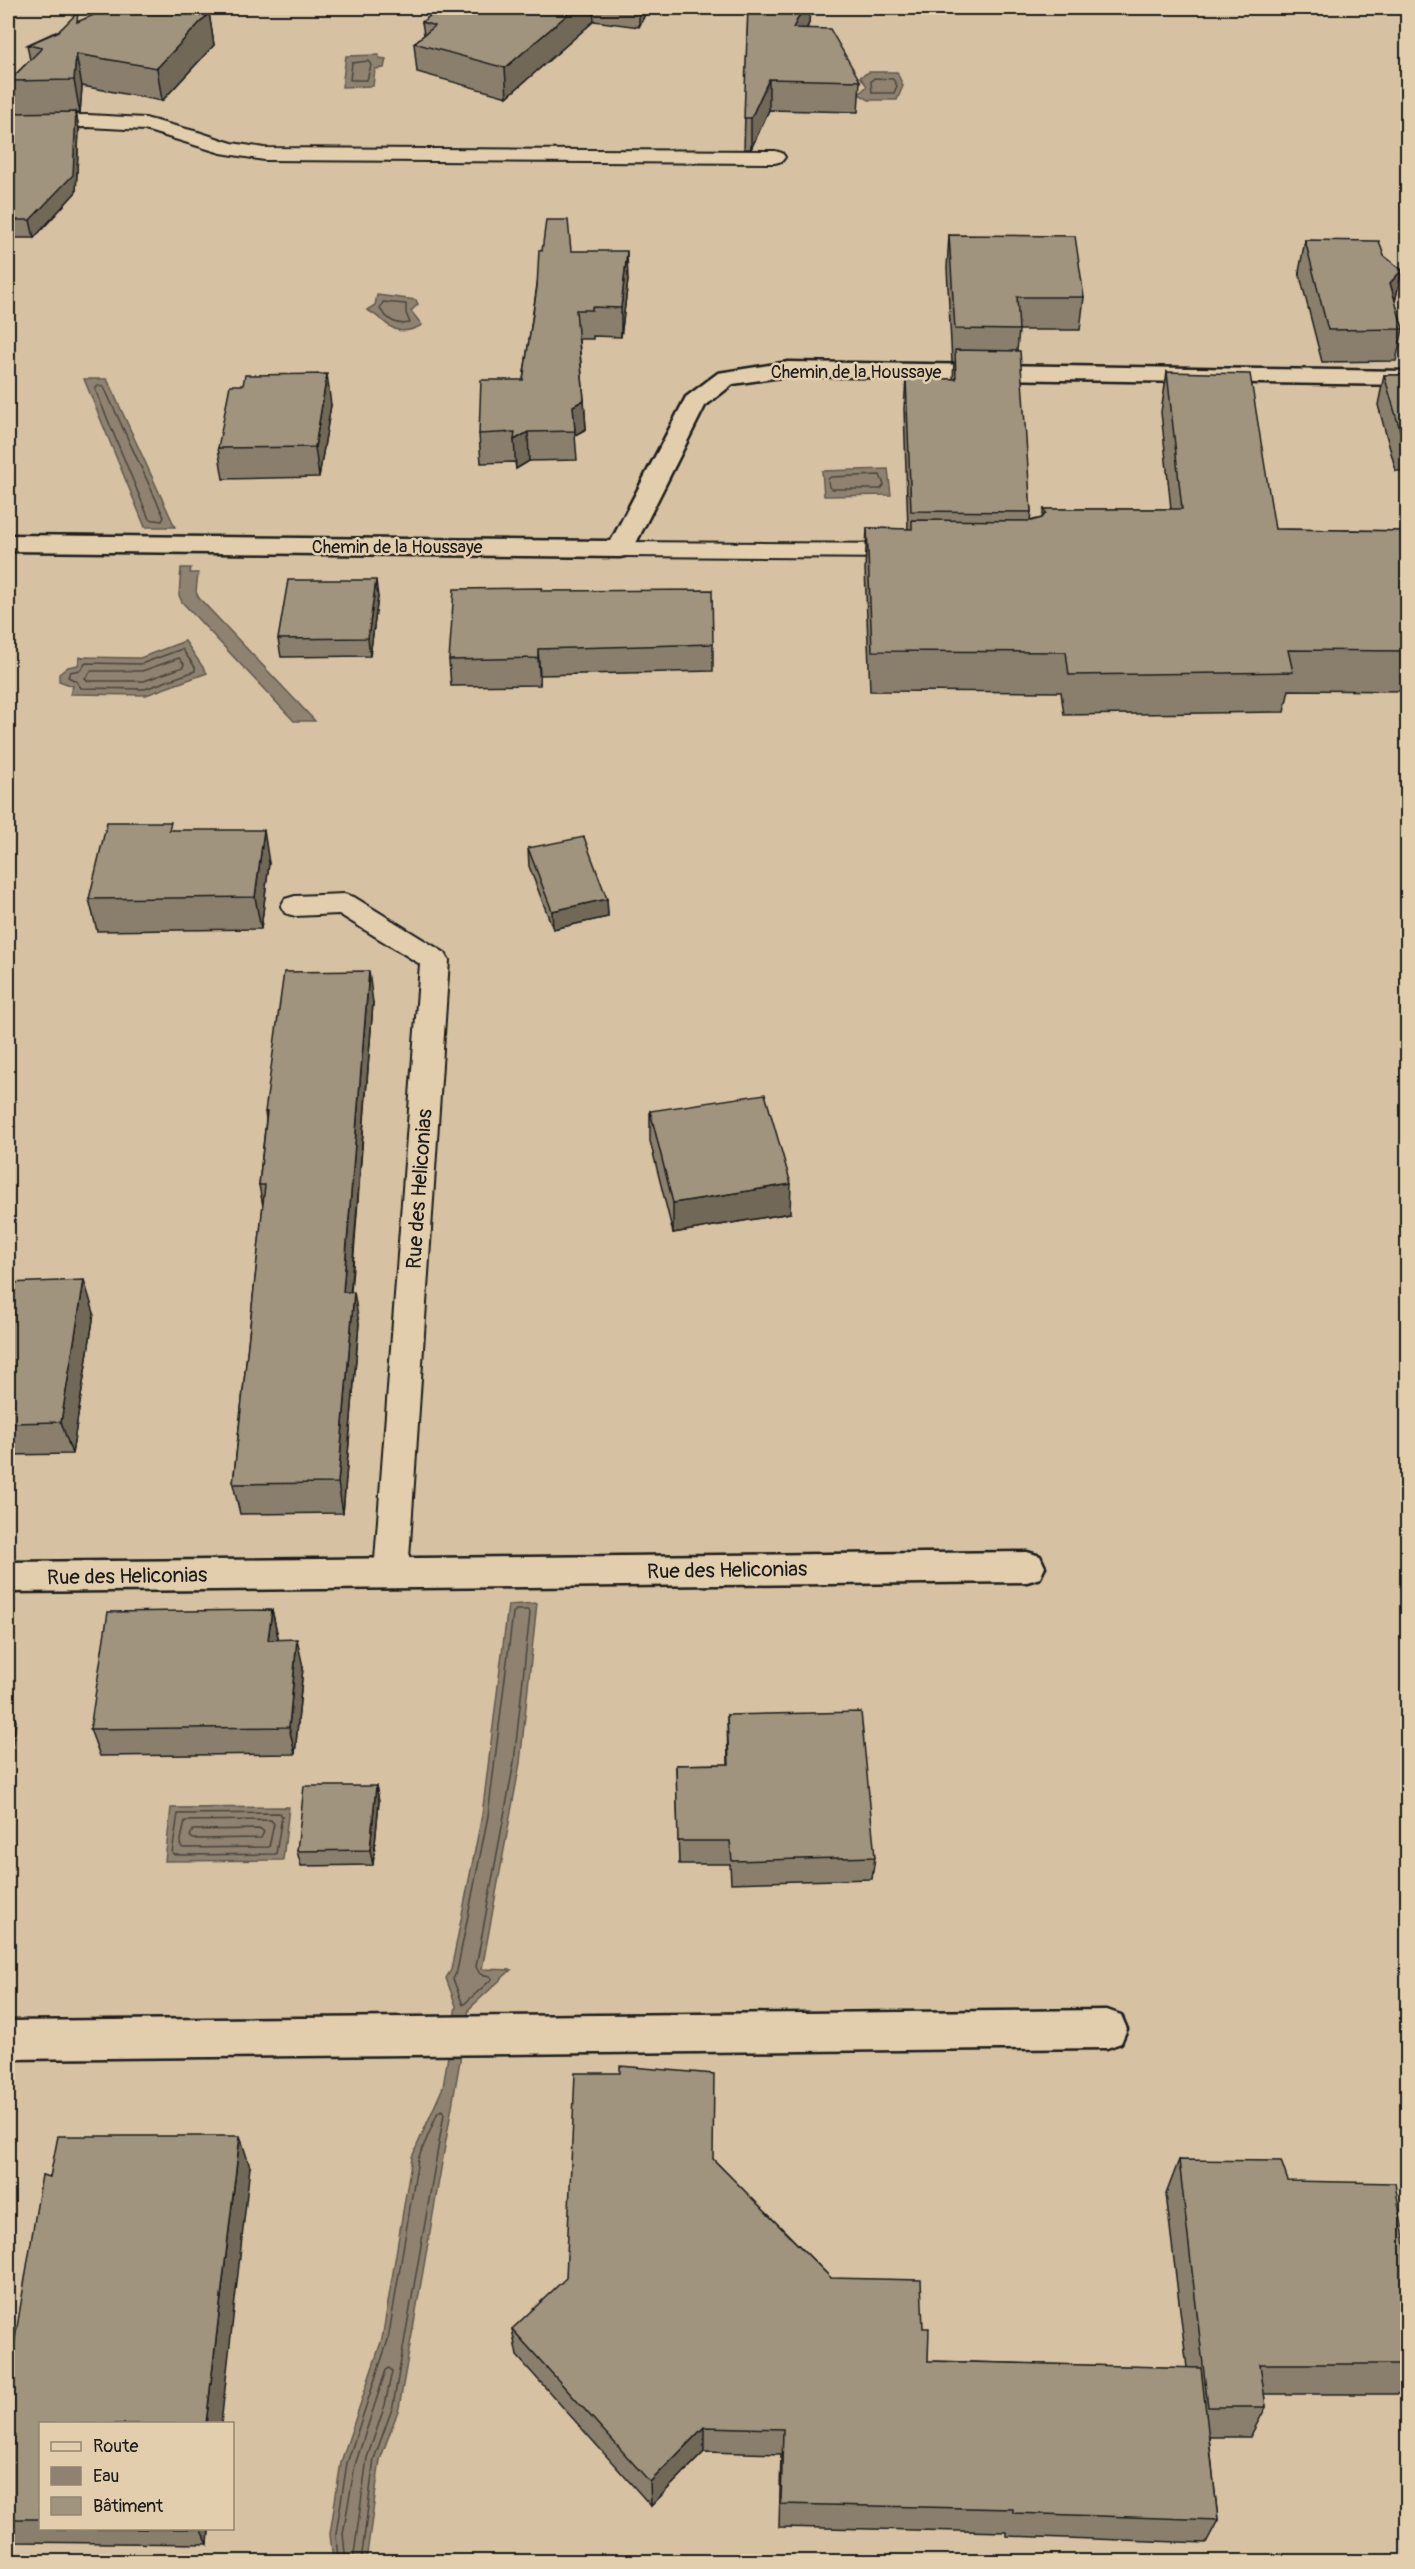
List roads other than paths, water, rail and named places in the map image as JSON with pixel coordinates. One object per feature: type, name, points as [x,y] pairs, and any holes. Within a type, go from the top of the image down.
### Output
[{"type":"street","name":"Chemin de la Houssaye","points":[[8,543],[620,549],[695,402],[726,378],[788,369],[1407,378]]},
{"type":"street","name":"Rue des Heliconias","points":[[8,1577],[1027,1567]]},
{"type":"street","points":[[8,2040],[1107,2028]]},
{"type":"lane","points":[[8,122],[88,121],[145,124],[228,149],[264,154],[775,156]]},
{"type":"lane","points":[[620,549],[931,552]]},
{"type":"lane","name":"Rue des Heliconias","points":[[295,906],[344,904],[435,960],[391,1573]]},
{"type":"water","points":[[379,55],[379,58],[386,59],[384,68],[375,69],[373,86],[342,87],[346,56]]},
{"type":"water","points":[[869,72],[897,72],[903,86],[897,100],[869,100],[859,94],[867,86],[860,77]]},
{"type":"water","points":[[377,295],[416,300],[418,304],[411,311],[422,325],[404,331],[391,327],[367,310],[375,305]]},
{"type":"water","points":[[84,379],[107,379],[175,527],[145,527]]},
{"type":"water","points":[[888,469],[891,495],[824,496],[822,471]]},
{"type":"water","points":[[181,568],[191,568],[190,573],[198,573],[196,592],[199,598],[315,721],[294,721],[182,602],[179,595]]},
{"type":"water","points":[[185,641],[207,673],[146,695],[70,694],[73,686],[59,681],[59,674],[68,667],[78,665],[80,657],[140,658]]},
{"type":"water","points":[[537,1603],[520,1763],[482,1969],[511,1970],[469,2009],[399,2408],[380,2460],[366,2561],[333,2562],[330,2534],[341,2462],[382,2339],[412,2157],[443,2087],[456,2006],[446,1978],[451,1970],[482,1815],[508,1605]]},
{"type":"water","points":[[289,1807],[283,1860],[165,1861],[171,1808]]}]
